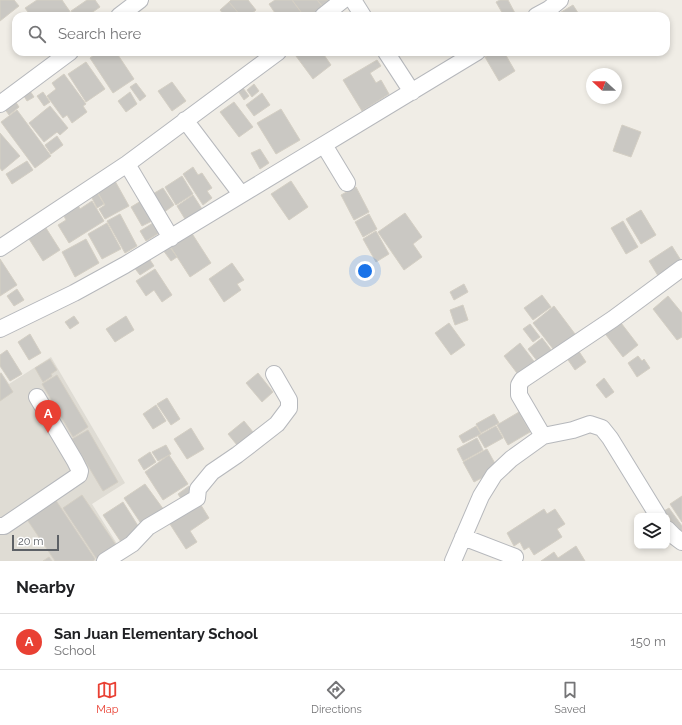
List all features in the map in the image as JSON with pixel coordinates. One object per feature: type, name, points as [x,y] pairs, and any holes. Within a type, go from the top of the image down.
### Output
[{"type":"street","points":[[124,12],[140,0]]},
{"type":"street","points":[[328,12],[343,0]]},
{"type":"street","points":[[353,0],[360,12]]},
{"type":"street","points":[[544,12],[560,0]]},
{"type":"street","points":[[0,104],[65,56]]},
{"type":"street","points":[[0,248],[126,164],[273,56]]},
{"type":"street","points":[[389,56],[412,92]]},
{"type":"street","points":[[0,329],[74,293],[125,265],[470,56]]},
{"type":"street","points":[[185,120],[242,194]]},
{"type":"street","points":[[324,145],[347,183]]},
{"type":"street","points":[[126,164],[171,238]]},
{"type":"street","points":[[543,436],[519,396],[519,385],[522,380],[613,319],[682,268]]},
{"type":"street","points":[[105,561],[132,544],[148,527],[196,498],[198,489],[212,472],[277,424],[289,408],[289,400],[274,374]]},
{"type":"street","points":[[0,526],[4,526],[79,476],[80,471],[75,461],[37,397]]},
{"type":"street","points":[[453,561],[481,496],[494,475],[511,459],[543,436],[573,430],[590,424],[602,428],[610,438],[656,513]]},
{"type":"street","points":[[670,532],[682,542]]},
{"type":"street","points":[[463,537],[515,556]]},
{"type":"shaded area","points":[[51,357],[125,483],[92,504],[119,547],[99,561],[0,561],[0,373],[1,372],[9,384]]},
{"type":"building","points":[[0,0],[14,0],[19,6],[0,21]]},
{"type":"building","points":[[37,0],[62,0],[70,12],[28,12],[25,8]]},
{"type":"building","points":[[87,0],[95,0],[100,7],[93,12],[71,11]]},
{"type":"building","points":[[231,0],[248,0],[256,10],[254,12],[238,12],[229,2]]},
{"type":"building","points":[[275,0],[292,0],[301,12],[274,12],[269,4]]},
{"type":"building","points":[[292,0],[317,0],[324,8],[318,12],[301,12]]},
{"type":"building","points":[[317,0],[334,0],[324,8]]},
{"type":"building","points":[[500,0],[508,0],[514,12],[502,12],[496,2]]},
{"type":"building","points":[[229,2],[238,12],[222,12],[220,10]]},
{"type":"building","points":[[573,5],[577,12],[561,12]]},
{"type":"building","points":[[93,56],[119,56],[134,79],[113,93],[90,58]]},
{"type":"building","points":[[296,56],[325,56],[331,65],[313,79]]},
{"type":"building","points":[[506,56],[515,71],[499,81],[485,57]]},
{"type":"building","points":[[377,60],[381,66],[370,73],[376,83],[381,80],[389,94],[362,111],[343,80]]},
{"type":"building","points":[[86,62],[105,89],[86,102],[68,74]]},
{"type":"building","points":[[64,74],[86,104],[83,106],[87,112],[72,123],[67,115],[63,118],[47,96],[56,89],[52,83]]},
{"type":"building","points":[[172,82],[186,101],[172,111],[158,91]]},
{"type":"building","points":[[136,83],[146,96],[140,101],[130,87]]},
{"type":"building","points":[[254,84],[259,91],[252,97],[247,90]]},
{"type":"building","points":[[243,88],[249,96],[244,100],[238,91]]},
{"type":"building","points":[[30,91],[34,97],[27,101],[24,96]]},
{"type":"building","points":[[43,92],[50,102],[44,106],[37,96]]},
{"type":"building","points":[[130,92],[137,104],[126,112],[118,101]]},
{"type":"building","points":[[262,93],[270,105],[254,116],[246,105]]},
{"type":"building","points":[[15,101],[19,107],[9,115],[4,108]]},
{"type":"building","points":[[234,102],[253,127],[239,137],[220,112]]},
{"type":"building","points":[[50,106],[68,128],[60,135],[57,132],[44,142],[29,123]]},
{"type":"building","points":[[281,109],[300,140],[276,154],[257,123]]},
{"type":"building","points":[[17,110],[51,156],[35,168],[1,122]]},
{"type":"building","points":[[622,125],[641,132],[631,157],[613,151]]},
{"type":"building","points":[[0,133],[20,156],[2,171],[0,168]]},
{"type":"building","points":[[57,136],[63,145],[51,154],[45,145]]},
{"type":"building","points":[[260,149],[269,163],[260,169],[251,153]]},
{"type":"building","points":[[27,161],[33,170],[12,184],[6,174]]},
{"type":"building","points":[[193,167],[198,175],[202,173],[212,188],[207,191],[212,198],[203,205],[183,174]]},
{"type":"building","points":[[182,176],[193,194],[176,205],[165,187]]},
{"type":"building","points":[[115,181],[129,206],[105,219],[99,209],[105,205],[97,191]]},
{"type":"building","points":[[291,181],[308,207],[289,220],[271,194]]},
{"type":"building","points":[[356,187],[369,212],[354,220],[341,195]]},
{"type":"building","points":[[163,188],[174,205],[163,213],[151,195]]},
{"type":"building","points":[[95,189],[104,204],[97,208],[89,192]]},
{"type":"building","points":[[193,195],[202,209],[185,219],[177,206]]},
{"type":"building","points":[[92,201],[104,221],[69,243],[58,225],[66,220],[63,214],[78,205],[80,209]]},
{"type":"building","points":[[141,201],[152,221],[142,226],[131,207]]},
{"type":"building","points":[[641,210],[656,235],[641,244],[626,219]]},
{"type":"building","points":[[405,213],[422,237],[413,244],[422,257],[404,270],[378,232]]},
{"type":"building","points":[[120,214],[137,246],[125,253],[107,221]]},
{"type":"building","points":[[369,214],[377,229],[363,237],[355,222]]},
{"type":"building","points":[[623,221],[638,247],[626,254],[611,228]]},
{"type":"building","points":[[107,223],[121,249],[102,259],[88,234]]},
{"type":"building","points":[[153,223],[159,233],[146,241],[140,231]]},
{"type":"building","points":[[46,228],[60,250],[43,261],[29,239]]},
{"type":"building","points":[[376,231],[389,254],[376,262],[363,239]]},
{"type":"building","points":[[191,232],[211,263],[190,277],[170,246]]},
{"type":"building","points":[[86,239],[99,263],[75,277],[62,252]]},
{"type":"building","points":[[169,246],[177,257],[171,261],[163,250]]},
{"type":"building","points":[[672,246],[682,262],[660,279],[649,261]]},
{"type":"building","points":[[148,257],[154,266],[140,275],[133,266]]},
{"type":"building","points":[[0,259],[17,285],[0,296]]},
{"type":"building","points":[[232,263],[244,280],[237,284],[241,290],[224,302],[209,279]]},
{"type":"building","points":[[155,269],[172,295],[162,302],[154,290],[146,296],[136,281]]},
{"type":"building","points":[[464,284],[468,292],[454,300],[450,292]]},
{"type":"building","points":[[17,289],[24,300],[14,306],[7,296]]},
{"type":"building","points":[[542,295],[551,307],[533,320],[524,308]]},
{"type":"building","points":[[668,296],[682,313],[682,337],[677,340],[653,309]]},
{"type":"building","points":[[463,305],[468,320],[455,325],[450,310]]},
{"type":"building","points":[[554,306],[578,338],[557,354],[533,323]]},
{"type":"building","points":[[74,316],[79,323],[70,329],[65,322]]},
{"type":"building","points":[[126,316],[134,330],[115,342],[106,329]]},
{"type":"building","points":[[618,319],[638,345],[623,357],[603,331]]},
{"type":"building","points":[[449,323],[465,345],[451,355],[435,333]]},
{"type":"building","points":[[530,324],[540,337],[533,342],[523,329]]},
{"type":"building","points":[[30,334],[41,353],[29,360],[18,342]]},
{"type":"building","points":[[542,338],[555,355],[541,366],[528,349]]},
{"type":"building","points":[[520,343],[536,364],[520,377],[504,356]]},
{"type":"building","points":[[7,350],[22,374],[10,381],[0,366],[0,355]]},
{"type":"building","points":[[578,350],[586,362],[575,370],[566,357]]},
{"type":"building","points":[[638,356],[642,361],[644,359],[650,368],[637,377],[628,363]]},
{"type":"building","points":[[50,359],[57,370],[51,374],[52,376],[43,382],[35,368]]},
{"type":"building","points":[[1,373],[13,392],[0,401],[0,374]]},
{"type":"building","points":[[258,373],[273,392],[262,402],[246,383]]},
{"type":"building","points":[[57,375],[88,427],[73,437],[42,384]]},
{"type":"building","points":[[604,378],[614,392],[606,398],[596,385]]},
{"type":"building","points":[[167,398],[180,419],[171,425],[157,404]]},
{"type":"building","points":[[156,405],[166,421],[153,429],[143,414]]},
{"type":"building","points":[[519,412],[530,432],[508,445],[497,425]]},
{"type":"building","points":[[494,414],[499,423],[481,433],[476,424]]},
{"type":"building","points":[[244,421],[253,432],[237,445],[228,434]]},
{"type":"building","points":[[476,426],[481,434],[463,443],[459,436]]},
{"type":"building","points":[[496,426],[503,438],[485,448],[478,436]]},
{"type":"building","points":[[191,428],[204,449],[187,459],[174,439]]},
{"type":"building","points":[[88,430],[118,482],[103,491],[72,439]]},
{"type":"building","points":[[477,438],[483,450],[463,461],[457,449]]},
{"type":"building","points":[[166,445],[171,454],[158,461],[152,452]]},
{"type":"building","points":[[487,449],[498,469],[474,482],[463,462]]},
{"type":"building","points":[[150,452],[156,462],[144,470],[138,460]]},
{"type":"building","points":[[169,455],[188,484],[163,500],[145,472]]},
{"type":"building","points":[[145,484],[164,510],[142,525],[124,498]]},
{"type":"building","points":[[189,486],[195,495],[184,503],[178,494]]},
{"type":"building","points":[[82,495],[116,545],[96,558],[63,508]]},
{"type":"building","points":[[682,496],[682,522],[670,504]]},
{"type":"building","points":[[55,499],[95,559],[93,561],[55,561],[26,518]]},
{"type":"building","points":[[123,502],[140,529],[121,542],[103,515]]},
{"type":"building","points":[[199,502],[209,518],[190,531],[197,542],[186,549],[168,521]]},
{"type":"building","points":[[669,508],[682,526],[682,530],[679,532],[670,519],[670,513],[665,513],[664,511]]},
{"type":"building","points":[[544,509],[547,514],[555,509],[565,524],[557,529],[562,537],[534,555],[529,547],[524,550],[520,542],[514,546],[507,533]]},
{"type":"building","points":[[576,546],[585,561],[541,561],[554,552],[558,558]]},
{"type":"building","points":[[49,557],[52,561],[43,561]]},
{"type":"place","name":"San Juan Elementary School","points":[[48,433]]}]
